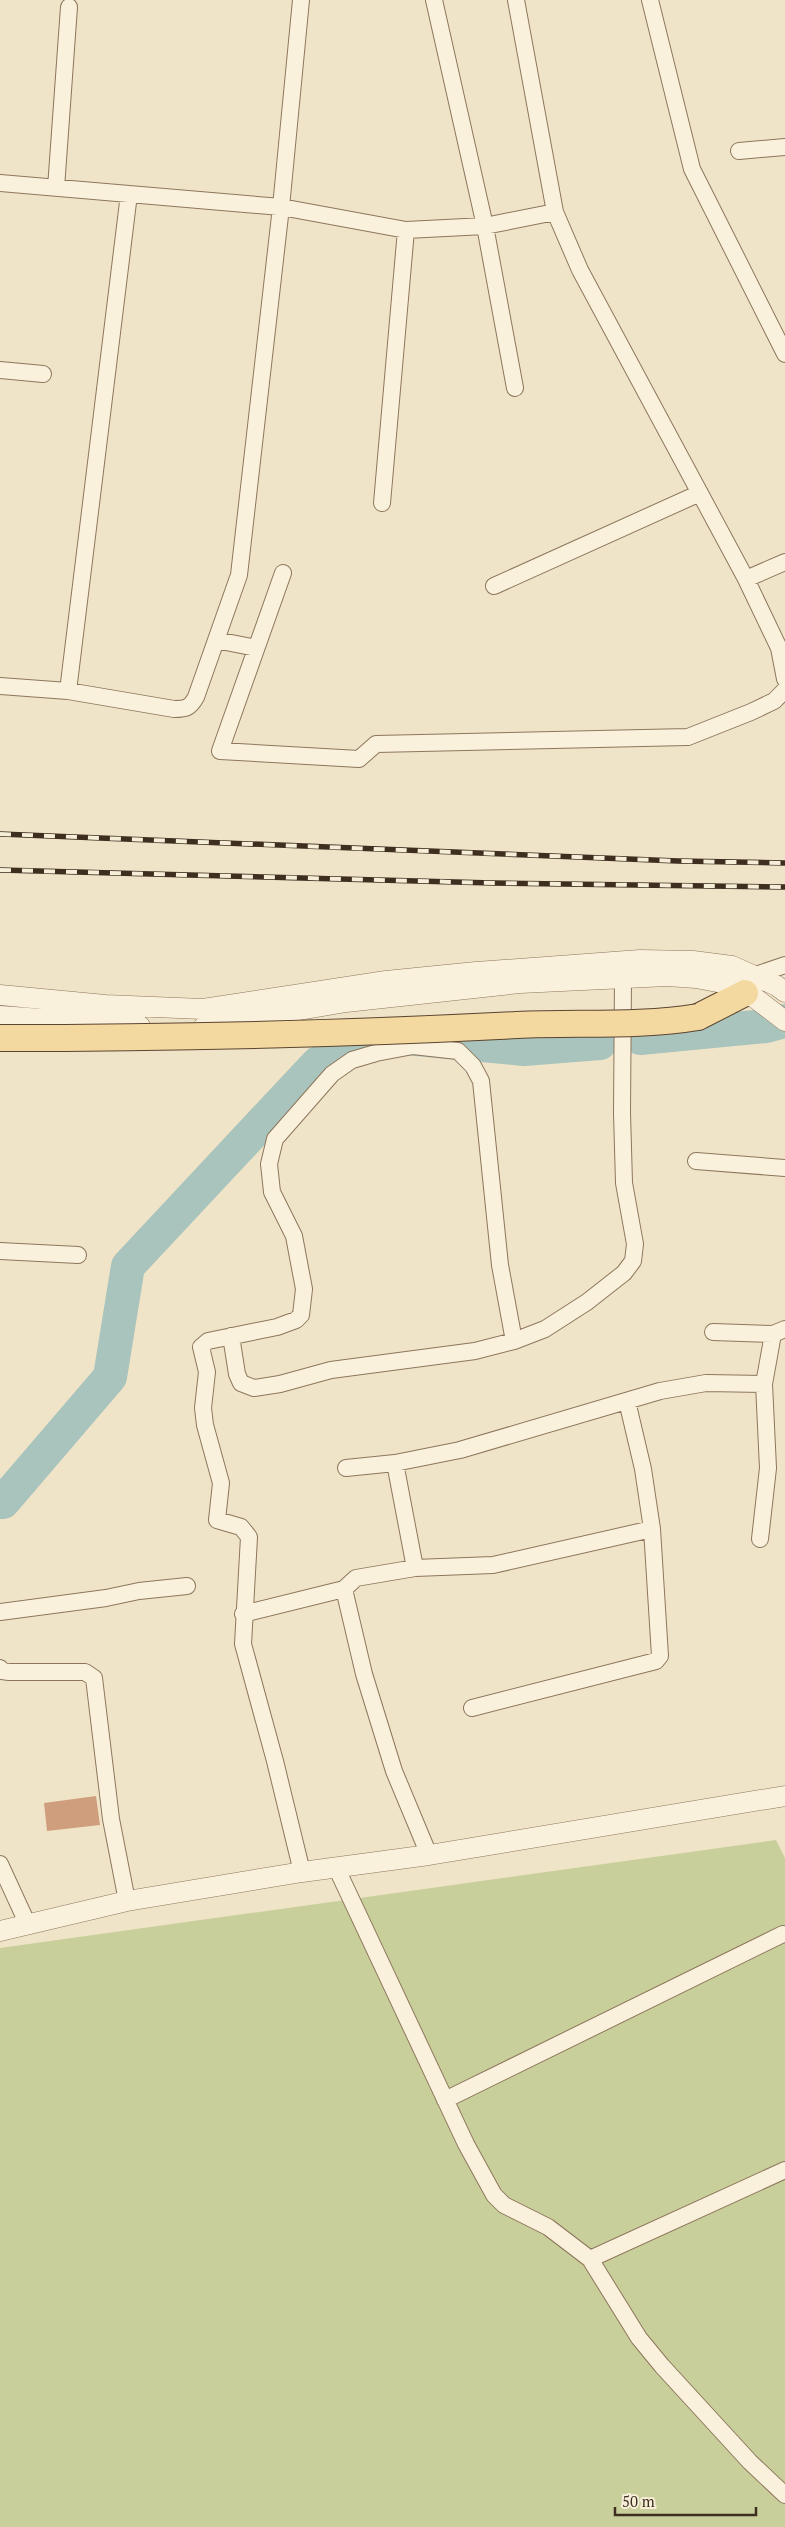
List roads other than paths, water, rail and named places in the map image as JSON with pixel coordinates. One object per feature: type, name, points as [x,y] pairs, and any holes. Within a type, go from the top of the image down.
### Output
[{"type":"main road","points":[[0,1038],[238,1037],[552,1023],[674,1021],[698,1017],[746,988]]},
{"type":"street","points":[[0,686],[68,691],[160,708],[186,709],[191,706],[196,697],[238,575],[281,207],[300,0]]},
{"type":"street","points":[[434,0],[485,226],[515,388]]},
{"type":"street","points":[[516,0],[555,212],[592,294],[782,648],[785,679]]},
{"type":"street","points":[[650,0],[692,169],[785,354]]},
{"type":"street","points":[[56,188],[69,7]]},
{"type":"street","points":[[739,150],[785,147]]},
{"type":"street","points":[[0,184],[281,207],[406,230],[485,226],[555,212]]},
{"type":"street","points":[[68,691],[129,194]]},
{"type":"street","points":[[382,503],[406,230]]},
{"type":"street","points":[[0,370],[43,374]]},
{"type":"street","points":[[494,586],[700,493]]},
{"type":"street","points":[[746,579],[785,562]]},
{"type":"street","points":[[283,573],[220,751],[359,759],[376,744],[688,737],[774,701],[785,690]]},
{"type":"street","points":[[216,640],[256,648]]},
{"type":"street","points":[[0,995],[105,1005],[203,1009],[386,981],[476,972],[640,960],[693,961],[732,966],[746,988],[785,1021]]},
{"type":"street","points":[[746,988],[785,965]]},
{"type":"street","points":[[0,1016],[163,1027],[205,1026],[356,1001],[520,983],[667,976],[746,988],[781,989]]},
{"type":"street","points":[[231,1336],[237,1374],[241,1383],[254,1388],[280,1384],[331,1370],[475,1351],[514,1341],[545,1329],[587,1302],[624,1273],[633,1261],[635,1244],[624,1173],[623,978]]},
{"type":"street","points":[[302,1872],[275,1761],[243,1644],[249,1537],[241,1527],[217,1520],[221,1483],[207,1435],[203,1408],[207,1372],[201,1347],[208,1341],[277,1327],[296,1320],[301,1315],[304,1306],[304,1289],[294,1236],[272,1192],[269,1164],[275,1140],[332,1074],[352,1060],[376,1053],[414,1046],[458,1051],[473,1066],[481,1081],[500,1265],[514,1341]]},
{"type":"street","points":[[696,1161],[785,1168]]},
{"type":"street","points":[[0,1251],[78,1255]]},
{"type":"street","points":[[713,1332],[779,1332],[764,1384],[768,1468],[760,1539]]},
{"type":"street","points":[[346,1468],[395,1463],[460,1450],[660,1391],[706,1383],[764,1384]]},
{"type":"street","points":[[472,1708],[656,1660],[660,1656],[652,1529],[643,1468],[627,1401]]},
{"type":"street","points":[[395,1463],[415,1568]]},
{"type":"street","points":[[244,1614],[344,1589],[356,1578],[415,1568],[493,1565],[652,1529]]},
{"type":"street","points":[[0,1612],[106,1598],[139,1590],[187,1586]]},
{"type":"street","points":[[344,1589],[364,1674],[394,1771],[429,1855]]},
{"type":"street","points":[[0,1668],[2,1671],[9,1672],[85,1672],[94,1678],[111,1819],[128,1901]]},
{"type":"street","points":[[0,1931],[128,1901],[302,1872],[429,1855],[785,1796]]},
{"type":"street","points":[[0,1864],[28,1925]]},
{"type":"street","points":[[336,1868],[445,2100],[494,2195],[504,2205],[548,2227],[590,2259],[638,2338],[750,2462],[785,2494]]},
{"type":"street","points":[[445,2100],[783,1934]]},
{"type":"street","points":[[590,2259],[785,2170]]},
{"type":"waterway","points":[[640,1038],[766,1026],[785,1021]]},
{"type":"waterway","points":[[0,1502],[3,1502],[110,1377],[128,1266],[318,1063],[395,1037],[524,1049],[600,1043]]},
{"type":"railway","points":[[0,834],[678,861],[785,863]]},
{"type":"railway","points":[[0,870],[493,883],[785,887]]}]
